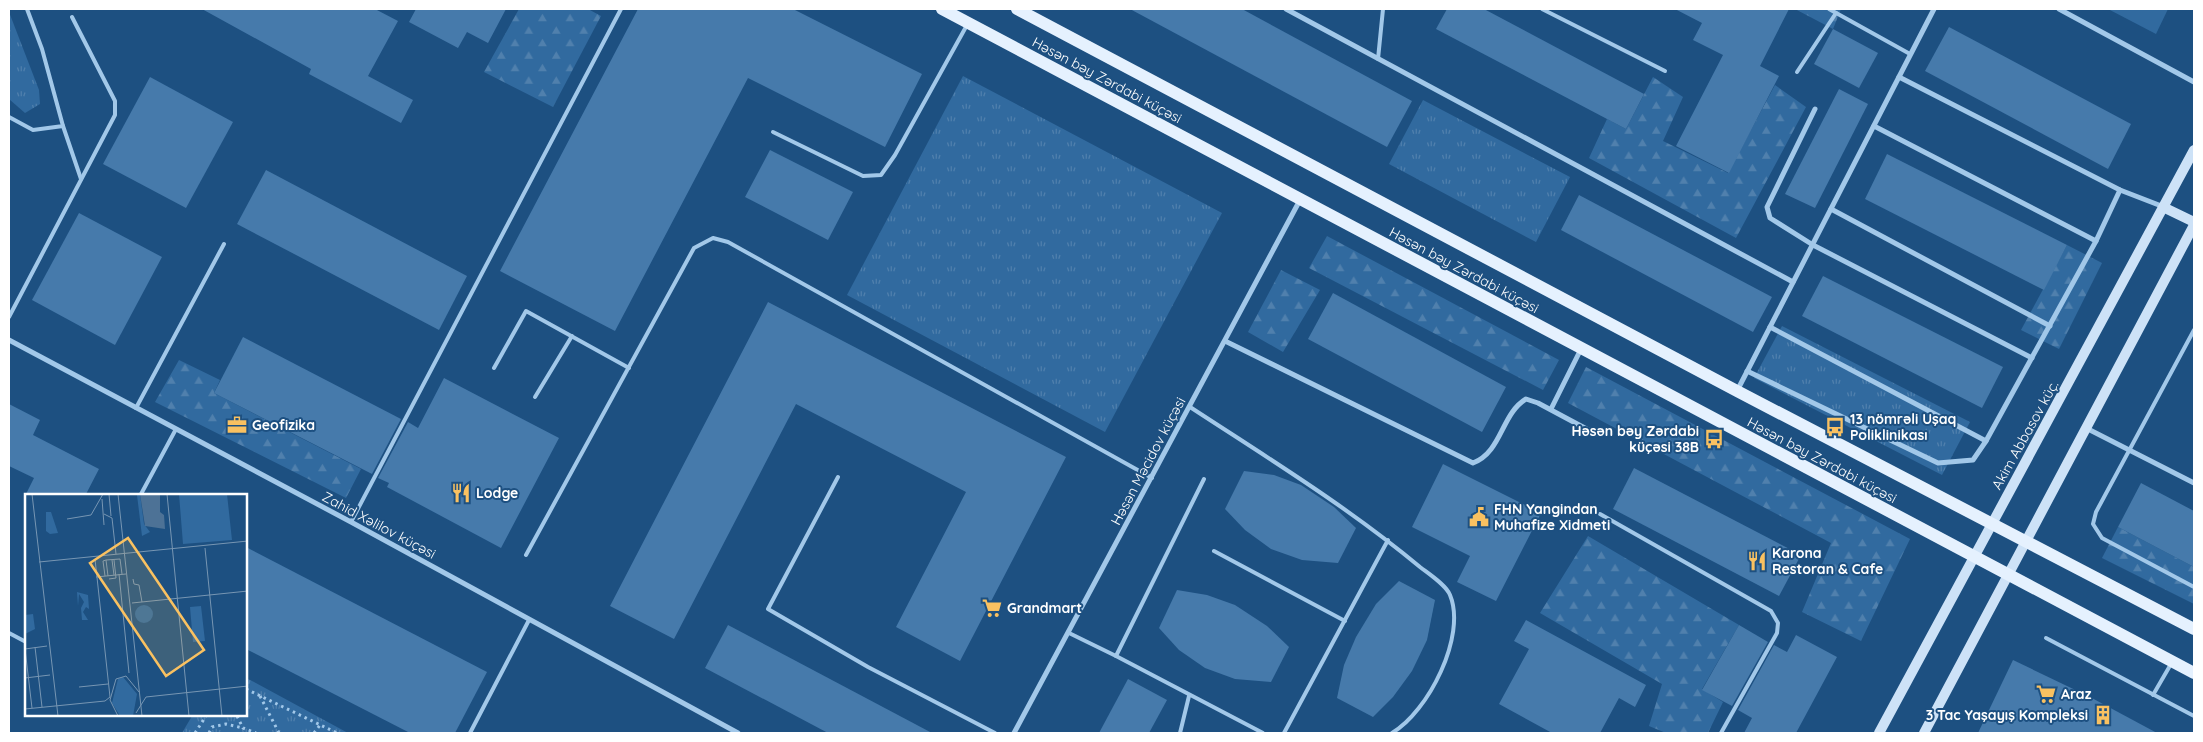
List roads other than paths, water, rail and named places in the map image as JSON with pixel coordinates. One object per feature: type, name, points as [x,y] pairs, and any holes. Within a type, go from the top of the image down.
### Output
[{"type":"main road","name":"Həsən bəy Zərdabi küçəsi","points":[[942,9],[2007,575]]},
{"type":"main road","name":"Həsən bəy Zərdabi küçəsi","points":[[1017,9],[1737,391],[2026,540]]},
{"type":"main road","name":"Akim Abbasov küç.","points":[[1879,733],[2194,150]]},
{"type":"main road","points":[[1924,733],[2194,223],[2164,208]]},
{"type":"main road","points":[[2026,540],[2194,629]]},
{"type":"main road","points":[[2007,575],[2194,673]]},
{"type":"street","points":[[1286,9],[1794,282]]},
{"type":"street","points":[[1737,391],[1934,9]]},
{"type":"street","points":[[2059,9],[2194,82]]},
{"type":"street","points":[[1899,78],[2120,190],[2164,208]]},
{"type":"street","points":[[1815,109],[1768,207],[1770,218],[1813,245],[2032,358]]},
{"type":"street","points":[[1874,126],[2096,240]]},
{"type":"street","points":[[1747,372],[1938,463],[1973,460],[1986,441],[2050,326],[2096,240],[2120,190]]},
{"type":"street","name":"Həsən Məcidov küçəsi","points":[[1014,733],[1300,200]]},
{"type":"street","points":[[1831,209],[2050,326]]},
{"type":"street","points":[[1770,327],[1986,441]]},
{"type":"street","name":"Zahid Xəlilov küçəsi","points":[[9,340],[351,522],[738,733]]},
{"type":"street","points":[[1225,341],[1473,464],[1484,459],[1497,442],[1517,405],[1526,399],[1596,434]]},
{"type":"street","points":[[1551,410],[1581,349]]},
{"type":"street","points":[[2086,428],[2194,483]]},
{"type":"lane","points":[[27,9],[42,49],[63,126],[81,179]]},
{"type":"lane","points":[[351,522],[621,9]]},
{"type":"lane","points":[[1378,59],[1383,9]]},
{"type":"lane","points":[[1542,9],[1665,71]]},
{"type":"lane","points":[[1829,9],[1910,54]]},
{"type":"lane","points":[[1797,72],[1836,13]]},
{"type":"lane","points":[[9,317],[115,115],[115,101],[72,17]]},
{"type":"lane","points":[[773,132],[862,176],[881,174],[895,155],[969,23]]},
{"type":"lane","points":[[9,117],[33,130],[63,126]]},
{"type":"lane","points":[[526,555],[694,248],[713,238],[728,242],[1152,478]]},
{"type":"lane","points":[[136,408],[224,244]]},
{"type":"lane","points":[[494,368],[526,311],[630,368]]},
{"type":"lane","points":[[2194,330],[2131,451],[2096,512],[2093,524],[2102,538],[2194,587]]},
{"type":"lane","points":[[535,397],[572,336]]},
{"type":"lane","points":[[2188,342],[2194,345]]},
{"type":"lane","points":[[1190,407],[1302,480],[1388,540],[1450,594],[1455,616],[1445,666],[1408,720],[1392,733]]},
{"type":"lane","points":[[141,494],[176,429]]},
{"type":"lane","points":[[838,477],[768,608],[868,667],[995,733]]},
{"type":"lane","points":[[1116,656],[1204,479]]},
{"type":"lane","points":[[1600,514],[1771,611],[1778,623],[1777,633],[1720,733]]},
{"type":"lane","points":[[1284,733],[1388,540]]},
{"type":"lane","points":[[1214,551],[1345,621]]},
{"type":"lane","points":[[470,733],[529,620]]},
{"type":"lane","points":[[9,633],[25,641]]},
{"type":"lane","points":[[1069,633],[1263,733]]},
{"type":"lane","points":[[2046,638],[2194,716]]},
{"type":"lane","points":[[2153,695],[2173,661]]},
{"type":"lane","points":[[1180,733],[1189,696]]},
{"type":"place","name":"Geofizika","points":[[237,425]]},
{"type":"place","name":"13 nömrəli Uşaq Poliklinikası","points":[[1835,427]]},
{"type":"place","name":"Həsən bəy Zərdabi küçəsi 38B","points":[[1714,439]]},
{"type":"place","name":"Lodge","points":[[461,493]]},
{"type":"place","name":"FHN Yangindan Muhafize Xidmeti","points":[[1479,517]]},
{"type":"place","name":"Karona Restoran & Cafe","points":[[1757,561]]},
{"type":"place","name":"Grandmart","points":[[992,608]]},
{"type":"place","name":"Araz","points":[[2046,694]]},
{"type":"place","name":"3 Tac Yaşayış Kompleksi","points":[[2103,715]]}]
